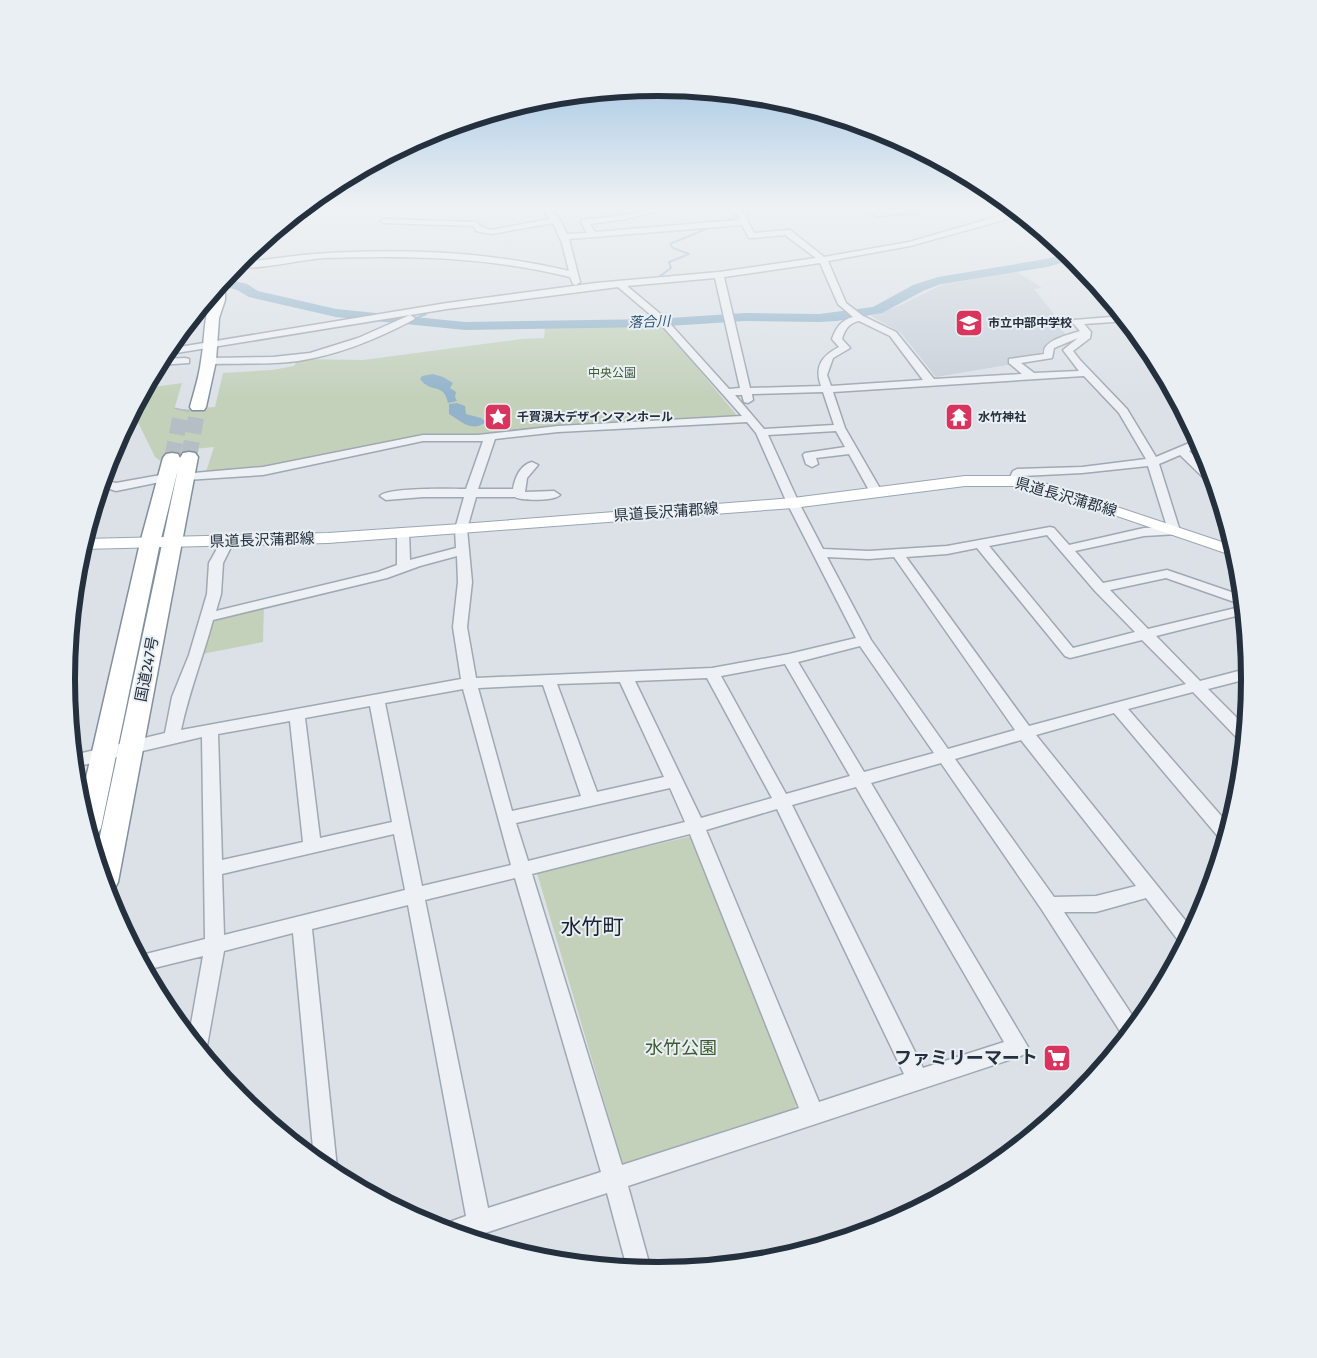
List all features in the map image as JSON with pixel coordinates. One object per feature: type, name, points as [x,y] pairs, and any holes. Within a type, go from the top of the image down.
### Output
[{"type":"highway","points":[[198,407],[209,361],[212,318],[218,296]]},
{"type":"highway","points":[[186,393],[195,360],[195,347],[203,315]]},
{"type":"highway","name":"国道247号","points":[[91,814],[104,755],[178,467]]},
{"type":"highway","name":"国道247号","points":[[107,869],[132,748],[160,543]]},
{"type":"main road","name":"県道長沢蒲郡線","points":[[91,544],[328,538],[461,529],[793,502],[965,481],[1014,481],[1085,500],[1227,549]]},
{"type":"street","points":[[561,271],[574,275]]},
{"type":"street","points":[[573,271],[577,289]]},
{"type":"street","points":[[177,350],[577,289],[744,271]]},
{"type":"street","points":[[828,271],[842,304],[857,316],[893,334],[931,383]]},
{"type":"street","points":[[719,275],[754,425],[864,641],[1049,906],[1127,1026]]},
{"type":"street","points":[[620,284],[664,322],[695,354],[754,425]]},
{"type":"street","points":[[209,361],[308,357],[326,352],[405,321],[424,311]]},
{"type":"street","points":[[857,316],[841,326],[837,339],[845,348],[829,356],[822,375],[840,428],[876,492]]},
{"type":"street","points":[[1086,332],[1077,322],[1117,320]]},
{"type":"street","points":[[1032,377],[1013,361],[1049,356],[1048,350],[1050,346],[1086,332]]},
{"type":"street","points":[[1066,549],[1144,532],[1174,531],[1153,462],[1123,410],[1076,362],[1068,350],[1085,338],[1086,332]]},
{"type":"street","points":[[169,362],[186,361]]},
{"type":"street","points":[[726,392],[827,389],[1088,373]]},
{"type":"street","points":[[108,485],[116,487],[178,467],[263,471],[423,438],[490,437],[566,428],[754,425],[840,428]]},
{"type":"street","points":[[490,437],[461,529],[465,582],[460,627],[469,683],[506,819],[616,1179],[637,1261]]},
{"type":"street","points":[[1014,481],[1017,474],[1082,470],[1153,462],[1193,445]]},
{"type":"street","points":[[812,464],[809,455],[852,450]]},
{"type":"street","points":[[1180,450],[1204,472]]},
{"type":"street","points":[[519,494],[522,477],[532,465]]},
{"type":"street","points":[[386,496],[422,493],[554,495]]},
{"type":"street","points":[[819,553],[869,555],[947,550],[1050,531],[1100,588],[1240,730]]},
{"type":"street","points":[[403,532],[404,567]]},
{"type":"street","points":[[172,737],[180,697],[208,617],[214,594],[216,563],[228,541]]},
{"type":"street","points":[[980,544],[1070,653],[1238,611]]},
{"type":"street","points":[[208,617],[382,575],[463,550]]},
{"type":"street","points":[[897,554],[1025,733],[1184,933]]},
{"type":"street","points":[[1100,588],[1167,574],[1236,599]]},
{"type":"street","points":[[81,760],[172,737],[469,683],[712,672],[789,659],[864,641]]},
{"type":"street","points":[[462,1229],[1018,1047],[789,659]]},
{"type":"street","points":[[712,672],[782,802],[918,1080]]},
{"type":"street","points":[[148,962],[302,925],[696,826],[1117,707],[1242,675]]},
{"type":"street","points":[[624,676],[696,826],[813,1115]]},
{"type":"street","points":[[548,679],[591,800]]},
{"type":"street","points":[[378,700],[479,1223]]},
{"type":"street","points":[[1117,707],[1222,829]]},
{"type":"street","points":[[297,714],[312,847]]},
{"type":"street","points":[[199,1037],[215,945],[210,730]]},
{"type":"street","points":[[506,819],[673,781]]},
{"type":"street","points":[[213,869],[402,826]]},
{"type":"street","points":[[1049,906],[1096,904],[1148,890]]},
{"type":"street","points":[[302,925],[325,1158]]},
{"type":"shaded area","name":"市立中部中学校","points":[[1017,272],[1042,288],[1034,289],[1057,318],[1050,320],[1067,335],[1046,345],[1039,355],[1008,360],[1013,364],[936,377],[901,333],[871,316],[899,306],[949,281]]},
{"type":"green space","name":"中央公園","points":[[661,324],[739,418],[567,424],[482,434],[425,434],[267,467],[206,472],[214,447],[165,452],[163,463],[155,457],[136,419],[153,387],[182,383],[174,410],[215,407],[223,373],[272,370],[294,366],[298,359],[363,360],[521,339],[544,338],[545,328],[552,326]]},
{"type":"green space","points":[[264,605],[263,642],[202,654],[211,621]]},
{"type":"green space","name":"水竹公園","points":[[692,836],[798,1099],[795,1108],[623,1165],[537,873]]},
{"type":"water","points":[[433,374],[453,383],[450,388],[456,392],[455,397],[457,401],[448,403],[443,392],[428,386],[420,379],[422,376]]},
{"type":"water","points":[[457,403],[465,406],[466,414],[481,418],[486,422],[481,425],[471,426],[458,420],[449,414],[449,404]]},
{"type":"waterway","points":[[656,279],[666,271]]},
{"type":"waterway","name":"落合川","points":[[229,284],[242,287],[254,294],[336,313],[492,327],[654,323],[745,317],[837,317],[877,310],[918,288],[938,281],[996,271]]},
{"type":"waterway","points":[[409,321],[426,314]]},
{"type":"tunnel","points":[[189,457],[198,407]]},
{"type":"tunnel","points":[[172,458],[182,409]]},
{"type":"place","name":"市立中部中学校","points":[[969,323]]},
{"type":"place","name":"千賀滉大デザインマンホール","points":[[498,417]]},
{"type":"place","name":"水竹神社","points":[[959,417]]},
{"type":"place","name":"ファミリーマート","points":[[1057,1058]]},
{"type":"district","name":"水竹町","points":[[592,927]]}]
